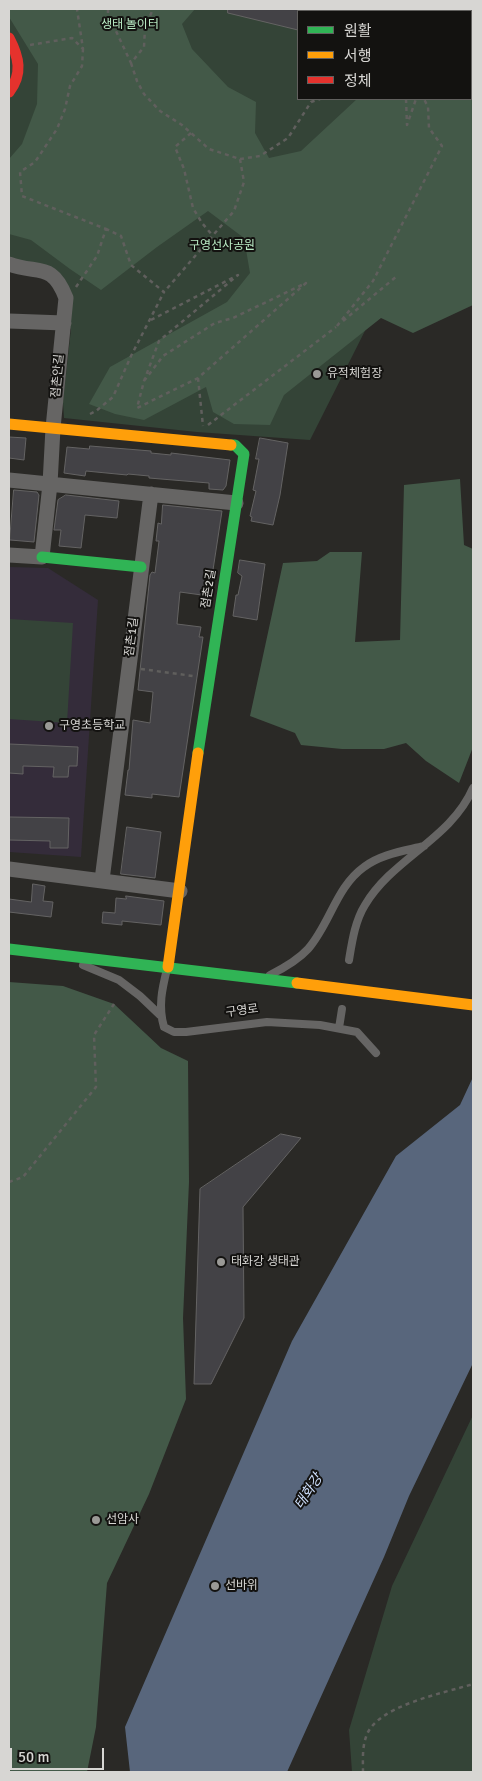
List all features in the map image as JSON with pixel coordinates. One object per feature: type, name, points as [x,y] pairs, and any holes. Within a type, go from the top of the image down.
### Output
[{"type":"street","points":[[9,38],[18,55],[19,68],[9,92]]},
{"type":"street","name":"점촌안길","points":[[9,264],[18,268],[38,269],[54,276],[62,286],[66,298],[53,428],[50,484]]},
{"type":"street","points":[[9,321],[64,323]]},
{"type":"street","name":"점촌2길","points":[[9,424],[235,445],[244,454],[209,678],[168,967]]},
{"type":"street","points":[[9,480],[236,502]]},
{"type":"street","points":[[42,558],[50,484]]},
{"type":"street","name":"점촌1길","points":[[102,880],[151,494]]},
{"type":"street","points":[[9,555],[141,567]]},
{"type":"street","points":[[9,869],[180,891]]},
{"type":"street","points":[[9,949],[473,1005]]},
{"type":"lane","points":[[349,960],[357,924],[364,906],[390,873],[455,818],[473,788]]},
{"type":"lane","points":[[263,979],[289,965],[307,949],[318,935],[350,880],[364,867],[386,855],[424,846]]},
{"type":"lane","name":"구영로","points":[[58,955],[119,980],[160,1015],[164,1027],[174,1032],[267,1022],[320,1025],[356,1032],[376,1053]]},
{"type":"lane","points":[[160,1015],[162,993],[168,967]]},
{"type":"lane","points":[[339,1028],[342,1009]]},
{"type":"path","points":[[77,9],[83,49],[82,66],[70,86],[65,109],[57,129],[35,162],[20,172],[22,196],[122,236],[131,265],[164,292]]},
{"type":"path","points":[[108,9],[108,14],[131,63],[136,81],[144,94],[160,111],[191,133],[209,149],[240,159],[260,156],[288,138],[312,102],[317,100]]},
{"type":"path","points":[[131,63],[144,46],[145,28],[153,9]]},
{"type":"path","points":[[16,51],[33,44],[72,38],[83,49]]},
{"type":"path","points":[[406,100],[408,125],[416,100]]},
{"type":"path","points":[[337,326],[373,281],[442,146],[429,128],[428,107],[424,100]]},
{"type":"path","points":[[191,133],[175,148],[184,169],[193,208],[213,236]]},
{"type":"path","points":[[88,415],[96,412],[113,397],[131,356],[164,292],[234,211],[244,182],[240,159]]},
{"type":"path","points":[[66,306],[97,256],[106,229]]},
{"type":"path","points":[[144,381],[163,356],[215,323],[233,318],[306,283],[198,378],[136,408],[144,381],[159,341],[238,275],[151,320]]},
{"type":"path","points":[[198,378],[203,427],[212,424],[337,326],[397,276]]},
{"type":"path","points":[[128,667],[209,678]]},
{"type":"path","points":[[9,1182],[23,1177],[96,1087],[94,1035],[114,1004]]},
{"type":"path","points":[[363,1772],[366,1736],[378,1719],[392,1710],[473,1684]]},
{"type":"shaded area","name":"구영초등학교","points":[[9,567],[48,568],[98,600],[81,857],[9,852]]},
{"type":"green space","name":"구영선사공원","points":[[9,9],[473,9],[473,83],[472,10],[297,10],[297,100],[469,100],[456,150],[310,440],[197,432],[64,418],[63,402],[71,329],[64,323],[62,286],[9,264]]},
{"type":"green space","name":"구영선사공원","points":[[9,9],[195,9],[182,24],[192,49],[228,87],[256,102],[255,133],[269,158],[301,151],[356,100],[472,100],[472,10],[428,10],[473,9],[473,305],[413,333],[381,318],[284,395],[270,425],[234,424],[213,412],[206,387],[144,420],[115,414],[89,404],[110,367],[227,302],[250,273],[244,238],[208,211],[101,290],[31,240],[9,234],[9,159],[22,144],[37,104],[38,64],[9,17]]},
{"type":"green space","points":[[460,479],[464,545],[473,549],[473,747],[459,783],[426,761],[406,743],[384,749],[342,749],[301,745],[295,733],[250,716],[283,563],[317,561],[330,552],[362,552],[355,642],[400,640],[404,485]]},
{"type":"green space","points":[[9,619],[73,623],[67,723],[9,719]]},
{"type":"green space","points":[[9,982],[63,986],[114,1004],[161,1048],[188,1061],[189,1182],[183,1318],[186,1399],[149,1494],[107,1583],[96,1727],[87,1772],[9,1772]]},
{"type":"green space","points":[[473,1415],[473,1772],[352,1772],[349,1730],[392,1586]]},
{"type":"water","name":"태화강","points":[[473,1077],[473,1363],[409,1496],[384,1557],[287,1772],[130,1772],[125,1727],[292,1341],[396,1156],[460,1105]]},
{"type":"building","points":[[228,9],[298,9],[297,30],[228,13]]},
{"type":"building","points":[[9,437],[26,438],[24,460],[9,458]]},
{"type":"building","points":[[260,438],[288,443],[273,525],[251,521],[252,517],[250,516],[256,491],[253,490],[259,459],[256,459]]},
{"type":"building","points":[[90,446],[230,460],[226,486],[223,490],[209,489],[209,483],[149,478],[149,476],[86,471],[85,476],[64,473],[67,447],[89,449]]},
{"type":"building","points":[[14,490],[37,492],[39,495],[34,542],[10,540]]},
{"type":"building","points":[[66,495],[119,501],[117,518],[85,515],[81,548],[59,546],[61,530],[54,530],[58,500]]},
{"type":"building","points":[[163,505],[222,511],[209,596],[180,592],[177,624],[201,627],[199,637],[203,637],[179,797],[152,794],[152,798],[125,795],[133,720],[150,723],[153,692],[138,690],[150,575],[152,572],[155,573],[159,541],[156,541],[158,523],[161,524]]},
{"type":"building","points":[[240,560],[265,564],[257,620],[233,616],[236,595],[238,595],[242,576],[238,573]]},
{"type":"building","points":[[9,744],[78,747],[77,766],[69,766],[68,777],[53,777],[54,767],[23,766],[23,774],[9,773]]},
{"type":"building","points":[[9,817],[69,818],[68,848],[50,848],[50,841],[9,840]]},
{"type":"building","points":[[127,827],[161,832],[155,878],[121,874]]},
{"type":"building","points":[[33,884],[45,886],[43,901],[53,902],[51,917],[9,912],[9,899],[31,902]]},
{"type":"building","points":[[126,896],[164,901],[161,925],[122,921],[122,925],[102,923],[103,912],[115,913],[116,898],[126,899]]},
{"type":"building","name":"태화강 생태관","points":[[281,1134],[301,1138],[243,1207],[244,1318],[211,1384],[194,1384],[200,1189]]},
{"type":"traffic: fast","points":[[198,753],[244,454],[235,445],[231,445]]},
{"type":"traffic: fast","points":[[42,557],[141,567]]},
{"type":"traffic: fast","points":[[9,949],[297,983]]},
{"type":"traffic: slow","points":[[9,424],[231,445]]},
{"type":"traffic: slow","points":[[168,967],[198,753]]},
{"type":"traffic: slow","points":[[297,983],[473,1005]]},
{"type":"traffic: jam","points":[[9,38],[18,65],[16,79],[9,92]]},
{"type":"place","name":"유적체험장","points":[[317,374]]},
{"type":"place","name":"구영초등학교","points":[[49,726]]},
{"type":"place","name":"태화강 생태관","points":[[221,1262]]},
{"type":"place","name":"선암사","points":[[96,1520]]},
{"type":"place","name":"선바위","points":[[215,1586]]},
{"type":"park label","name":"생태 놀이터","points":[[130,25]]}]
